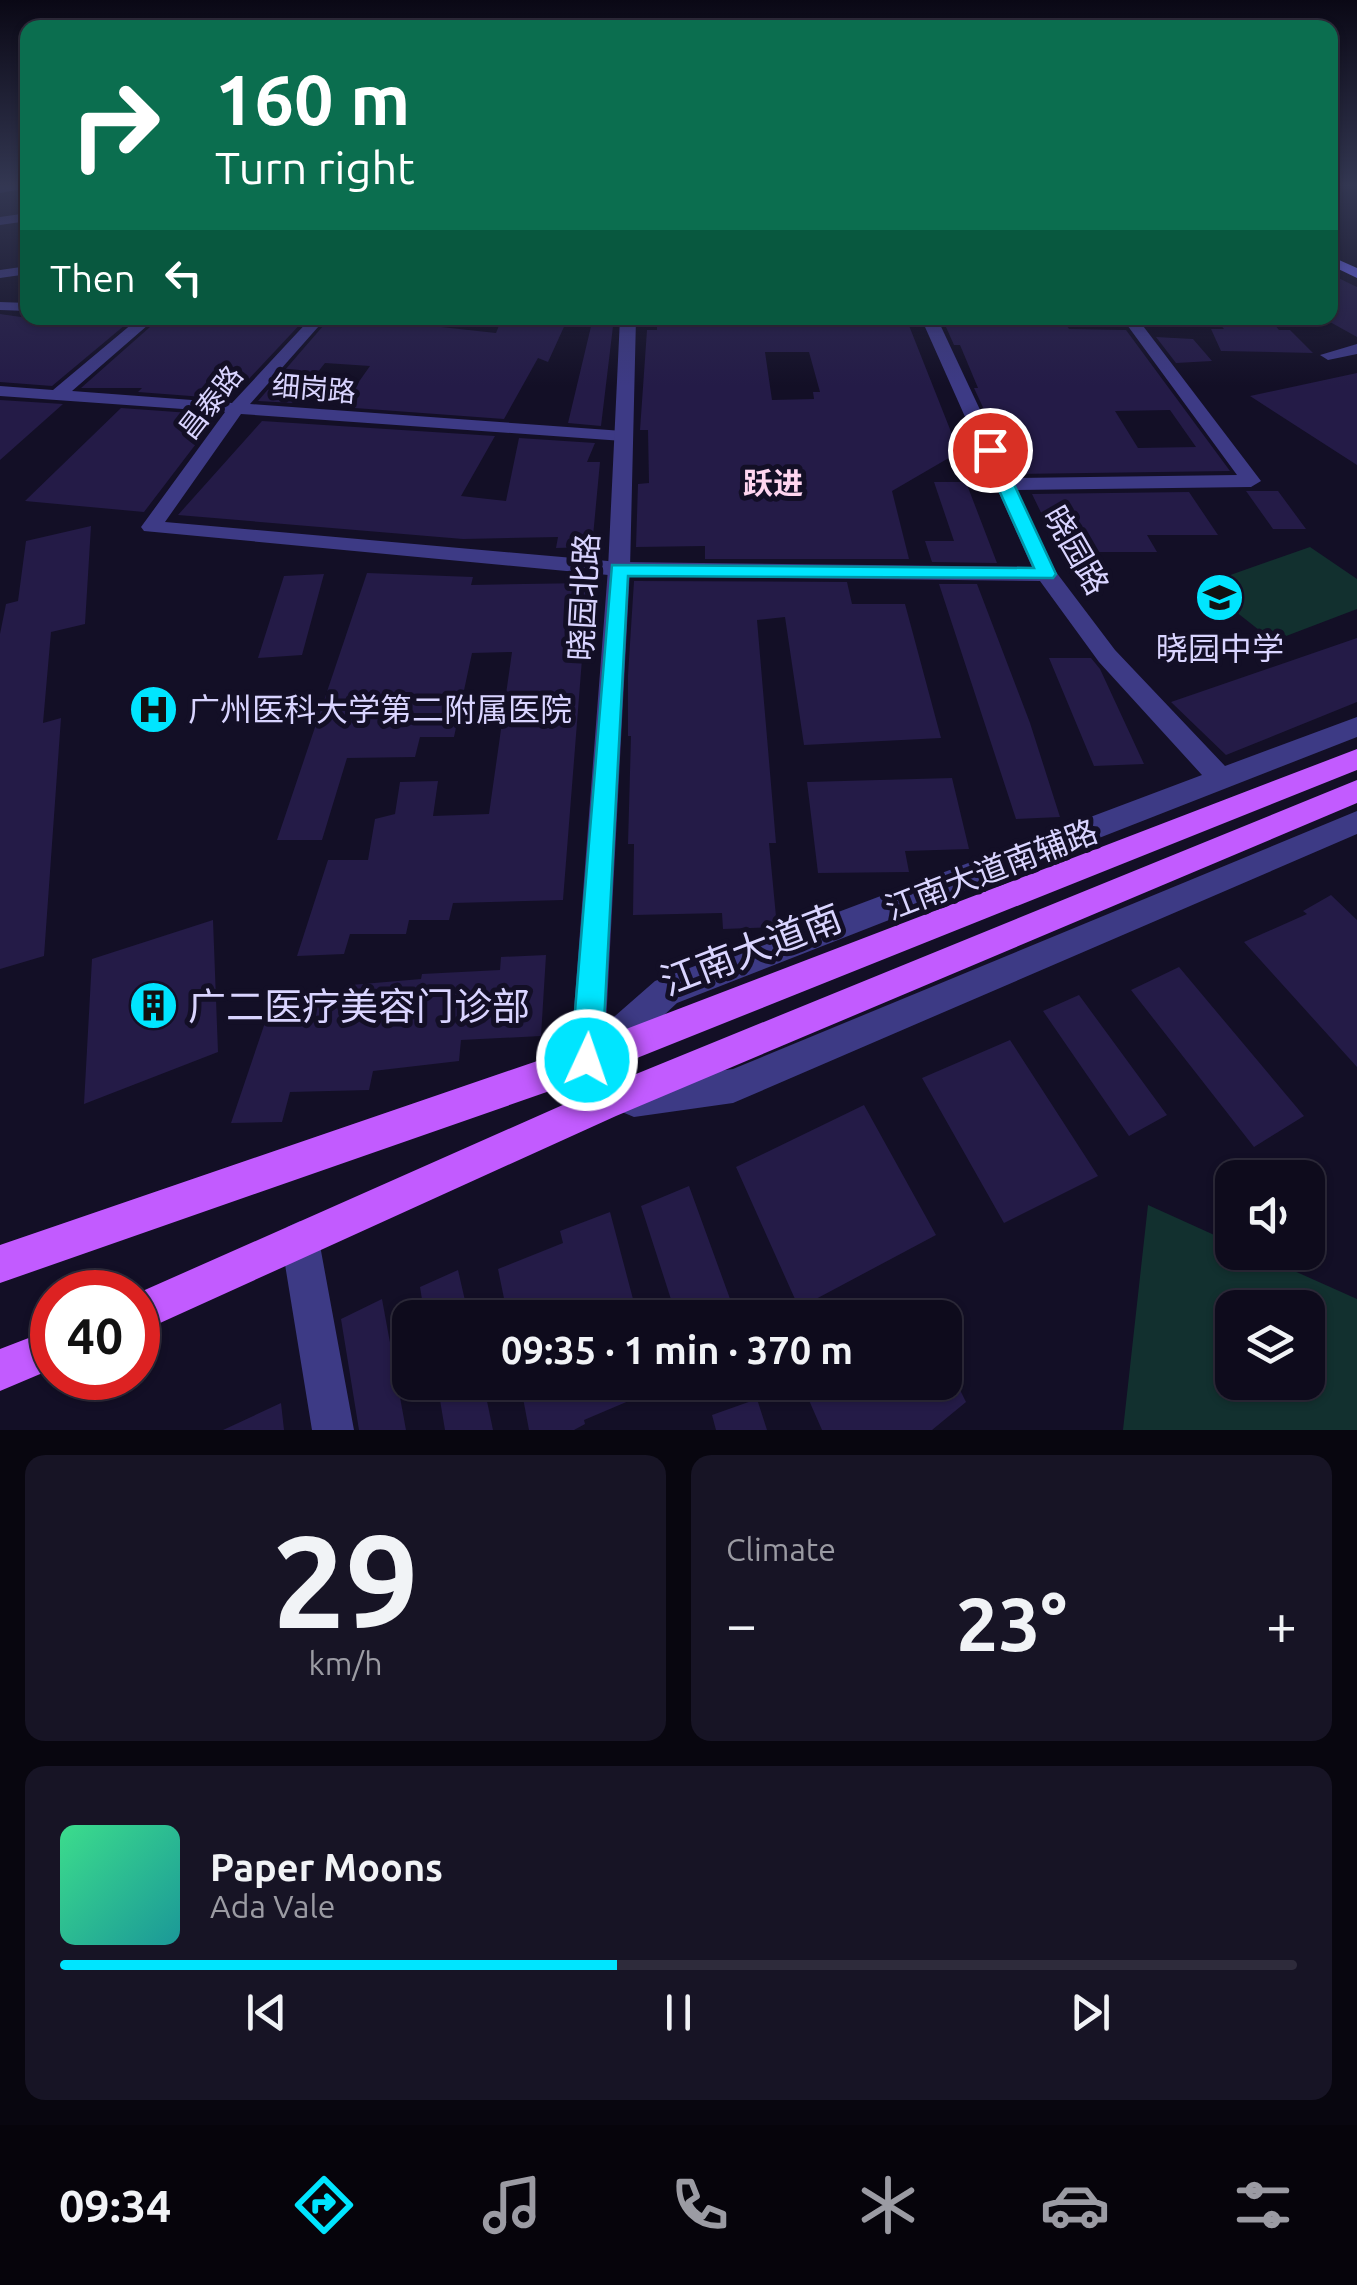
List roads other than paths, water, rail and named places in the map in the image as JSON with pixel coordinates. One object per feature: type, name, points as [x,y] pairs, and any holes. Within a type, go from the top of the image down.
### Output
[{"type":"main road","name":"江南大道南","points":[[0,1264],[587,1060],[1357,759]]},
{"type":"main road","points":[[160,1303],[604,1104],[1357,791]]},
{"type":"main road","points":[[587,1060],[604,1104]]},
{"type":"main road","points":[[0,1370],[30,1358]]},
{"type":"street","points":[[56,396],[140,325]]},
{"type":"street","name":"昌泰路","points":[[313,325],[236,409],[151,527],[619,570]]},
{"type":"street","name":"晓园北路","points":[[587,1060],[619,570],[628,325]]},
{"type":"street","name":"晓园路","points":[[932,325],[1046,574],[1106,656],[1222,779]]},
{"type":"street","points":[[1005,484],[1251,481],[1135,325]]},
{"type":"street","points":[[1328,355],[1357,349]]},
{"type":"street","name":"细岗路","points":[[0,391],[623,436]]},
{"type":"street","points":[[619,570],[1046,574]]},
{"type":"street","name":"江南大道南辅路","points":[[587,1060],[622,1035],[666,992],[1357,727]]},
{"type":"street","points":[[604,1104],[733,1086],[1357,822]]},
{"type":"street","points":[[1077,836],[1098,861]]},
{"type":"street","points":[[1124,886],[1148,912]]},
{"type":"street","points":[[300,1240],[333,1430]]},
{"type":"place","name":"晓园中学","points":[[1220,598]]},
{"type":"place","name":"广州医科大学第二附属医院","points":[[153,709]]},
{"type":"place","name":"广二医疗美容门诊部","points":[[153,1006]]},
{"type":"district","name":"跃进","points":[[773,483]]}]
